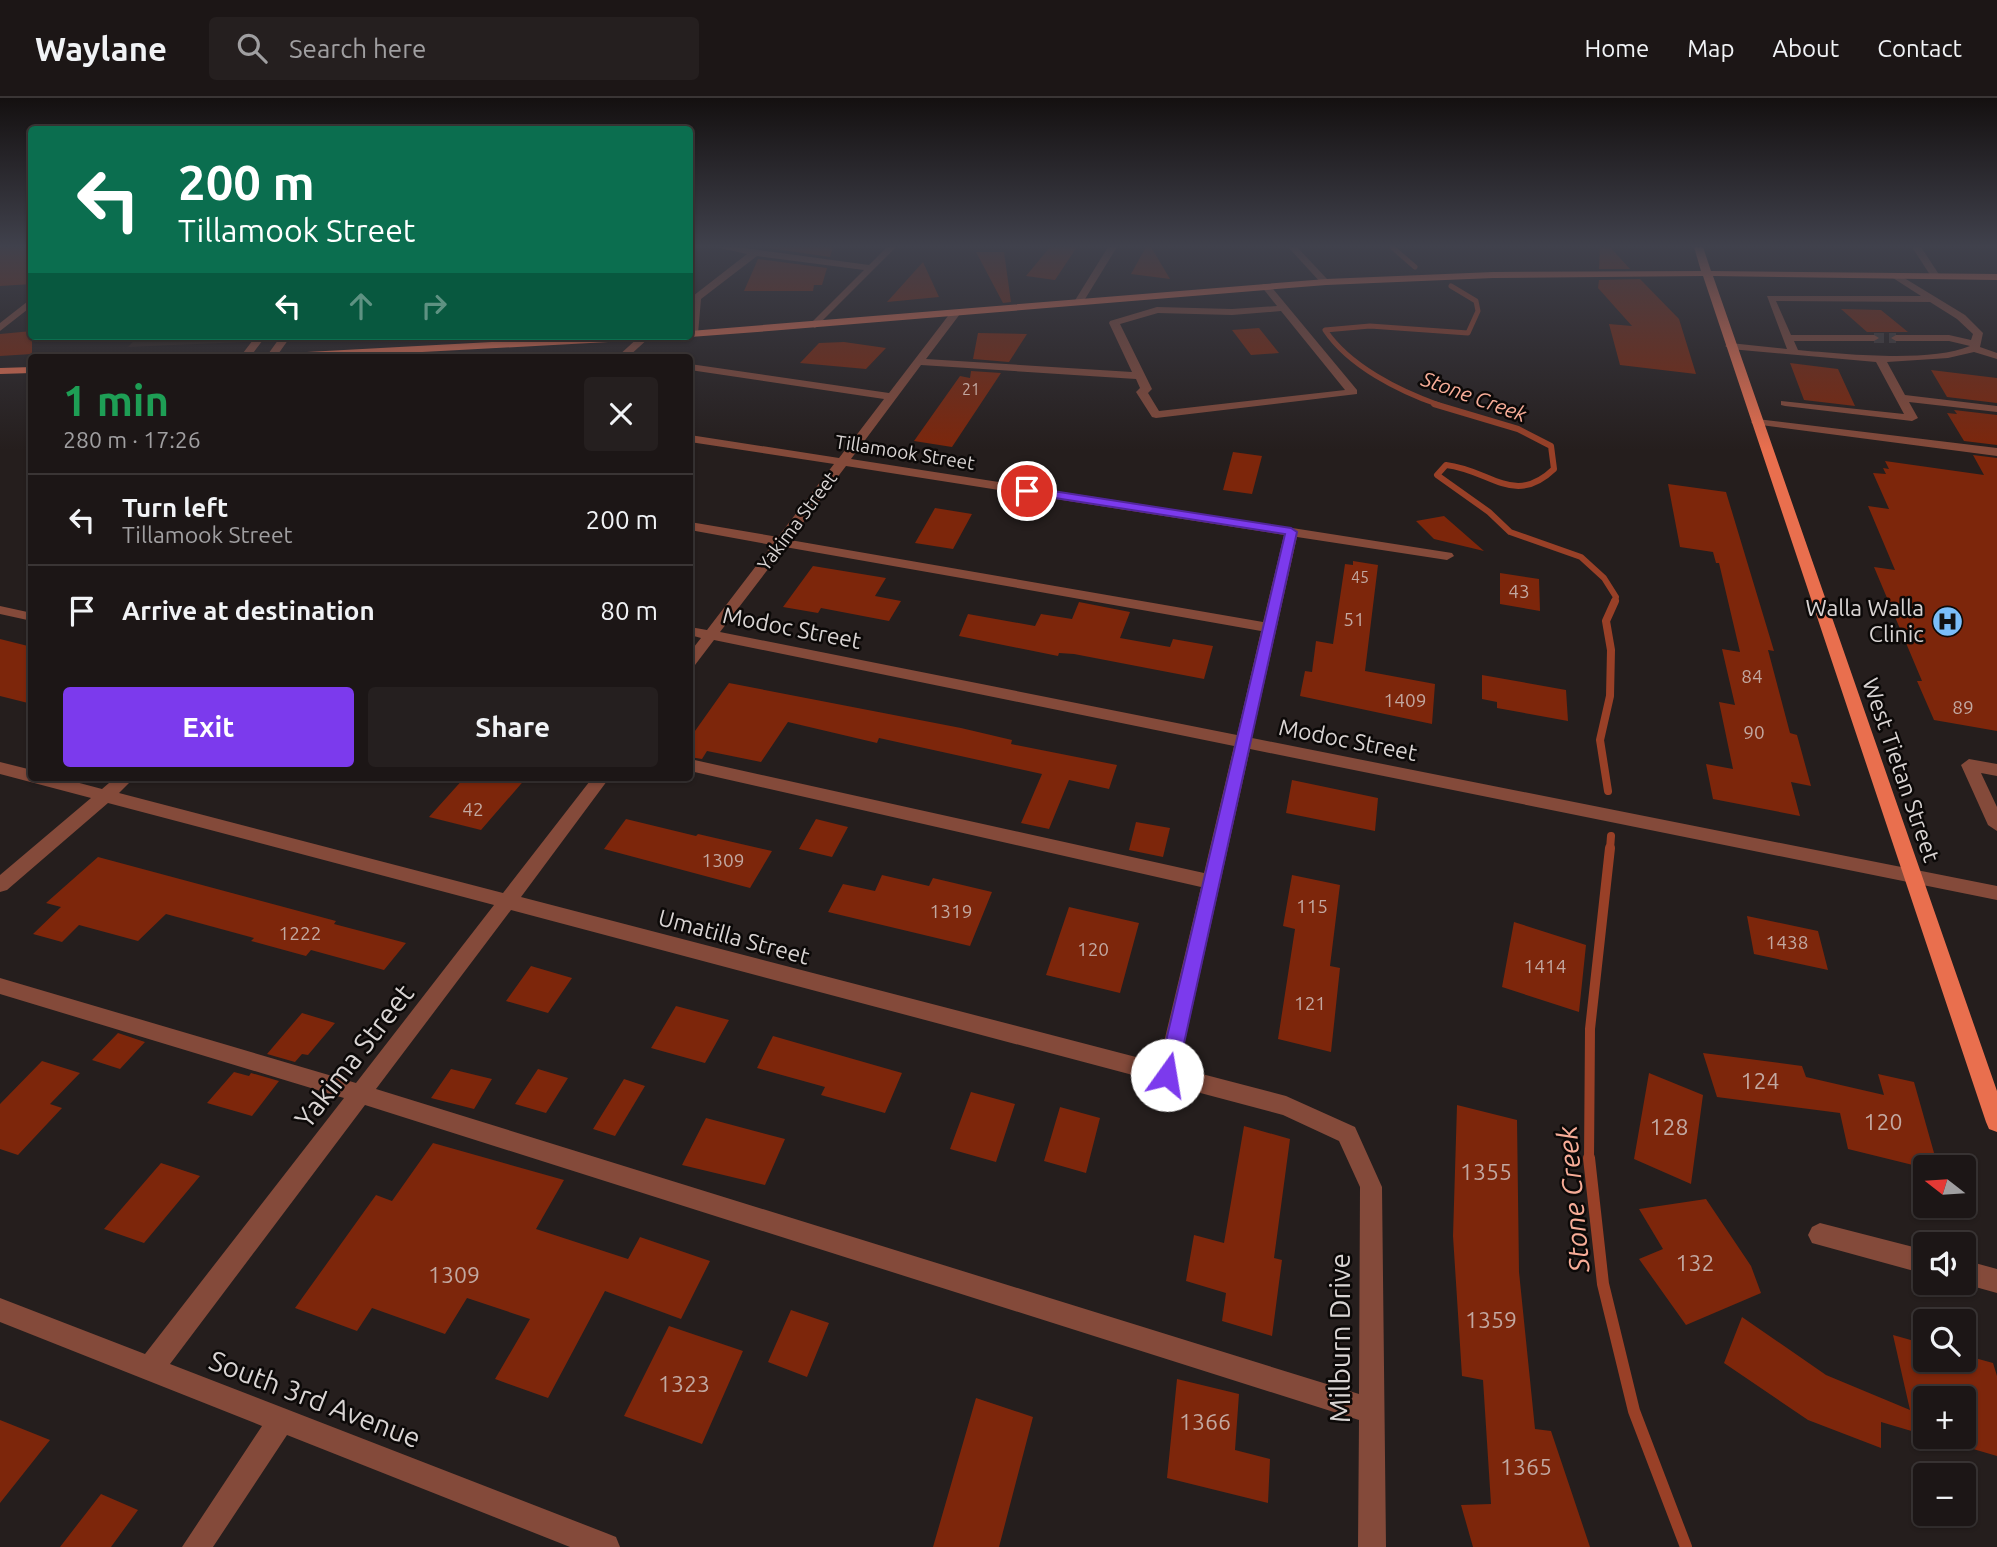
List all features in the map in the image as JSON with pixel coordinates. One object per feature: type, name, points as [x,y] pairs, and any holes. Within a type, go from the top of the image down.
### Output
[{"type":"main road","points":[[693,334],[948,315]]},
{"type":"main road","name":"West Tietan Street","points":[[1720,315],[1997,1122]]},
{"type":"main road","points":[[326,354],[589,340]]},
{"type":"main road","points":[[0,371],[28,370]]},
{"type":"street","points":[[815,325],[825,315]]},
{"type":"street","name":"Yakima Street","points":[[693,658],[956,315]]},
{"type":"street","points":[[1136,315],[1114,323],[1146,389],[1142,393],[1156,415],[1353,393],[1289,315]]},
{"type":"street","points":[[1777,315],[1794,353]]},
{"type":"street","points":[[1953,315],[1978,333],[1975,346]]},
{"type":"street","points":[[1788,338],[1874,338]]},
{"type":"street","points":[[1896,338],[1949,338],[1997,356]]},
{"type":"street","points":[[246,354],[258,340]]},
{"type":"street","points":[[272,354],[283,340]]},
{"type":"street","points":[[625,354],[642,340]]},
{"type":"street","points":[[1730,346],[1794,353],[1879,357],[1954,355],[1975,346]]},
{"type":"street","points":[[1785,403],[1913,418],[1879,357]]},
{"type":"street","points":[[918,362],[1140,376]]},
{"type":"street","points":[[693,367],[892,397]]},
{"type":"street","points":[[1901,398],[1997,409]]},
{"type":"street","points":[[1756,422],[1997,452]]},
{"type":"street","name":"Tillamook Street","points":[[693,438],[1447,556]]},
{"type":"street","points":[[693,527],[1269,628]]},
{"type":"street","points":[[1167,1075],[1291,532]]},
{"type":"street","points":[[0,610],[28,616]]},
{"type":"street","name":"Modoc Street","points":[[693,632],[1997,893]]},
{"type":"street","points":[[1997,770],[1969,765],[1997,825]]},
{"type":"street","points":[[693,766],[1211,882]]},
{"type":"street","name":"Umatilla Street","points":[[0,768],[28,776]]},
{"type":"street","name":"Umatilla Street","points":[[48,781],[1286,1106],[1347,1134]]},
{"type":"street","points":[[0,885],[122,781]]},
{"type":"street","name":"Yakima Street","points":[[150,1369],[600,781]]},
{"type":"street","points":[[0,986],[361,1094],[1372,1411]]},
{"type":"street","name":"Milburn Drive","points":[[1347,1134],[1371,1187],[1372,1547]]},
{"type":"street","points":[[1819,1235],[1913,1259]]},
{"type":"street","points":[[1976,1275],[1997,1281]]},
{"type":"street","name":"South 3rd Avenue","points":[[2,1314],[282,1420],[578,1542],[606,1547]]},
{"type":"street","points":[[196,1547],[282,1420]]},
{"type":"shaded area","points":[[134,340],[288,340],[128,347]]},
{"type":"building","points":[[1622,315],[1675,315],[1679,319],[1696,374],[1620,365],[1609,324],[1632,326]]},
{"type":"building","points":[[1847,315],[1887,315],[1908,332],[1867,332]]},
{"type":"building","points":[[1259,328],[1279,353],[1251,355],[1232,330]]},
{"type":"building","points":[[28,331],[28,340],[32,340],[32,354],[0,356],[0,334]]},
{"type":"building","points":[[978,333],[1027,334],[1009,362],[973,359]]},
{"type":"building","points":[[844,342],[886,348],[866,369],[800,363],[819,343]]},
{"type":"building","points":[[1790,363],[1838,369],[1855,406],[1804,400]]},
{"type":"building","points":[[1931,370],[1997,378],[1997,403],[1947,397]]},
{"type":"building","points":[[971,371],[1001,373],[952,447],[914,441],[960,376],[970,378]]},
{"type":"building","points":[[1954,410],[1997,415],[1997,445],[1964,441],[1947,413],[1957,414]]},
{"type":"building","points":[[1233,452],[1262,456],[1252,494],[1223,490]]},
{"type":"building","points":[[1973,455],[1997,458],[1997,731],[1934,720],[1917,681],[1922,681],[1874,567],[1895,570],[1868,506],[1889,509],[1873,473],[1886,474],[1883,468],[1889,469],[1885,461],[1984,475]]},
{"type":"building","points":[[1668,484],[1726,492],[1774,651],[1768,650],[1790,733],[1797,735],[1811,786],[1791,782],[1800,816],[1713,799],[1706,764],[1733,769],[1719,702],[1735,705],[1722,649],[1740,652],[1719,563],[1716,563],[1713,552],[1680,547]]},
{"type":"building","points":[[935,508],[972,514],[953,549],[915,543]]},
{"type":"building","points":[[1444,516],[1484,551],[1434,539],[1416,521]]},
{"type":"building","points":[[1353,561],[1378,565],[1365,671],[1435,684],[1432,724],[1300,696],[1305,671],[1312,672],[1316,641],[1333,644],[1345,564],[1353,565]]},
{"type":"building","points":[[813,566],[886,578],[875,596],[901,601],[889,621],[821,608],[818,613],[783,607]]},
{"type":"building","points":[[1500,573],[1539,579],[1540,611],[1500,604]]},
{"type":"building","points":[[1079,602],[1130,612],[1120,638],[1170,647],[1173,639],[1213,646],[1204,679],[1074,654],[1059,653],[1058,656],[959,636],[968,614],[1035,626],[1041,614],[1072,619]]},
{"type":"building","points":[[0,639],[28,646],[28,703],[0,696]]},
{"type":"building","points":[[1482,675],[1566,690],[1568,721],[1497,708],[1497,702],[1482,699]]},
{"type":"building","points":[[729,683],[961,728],[1012,740],[1011,744],[1117,765],[1109,789],[1069,780],[1049,829],[1021,823],[1042,774],[879,738],[877,743],[788,722],[761,762],[707,751],[702,759],[693,758],[693,734]]},
{"type":"building","points":[[1292,780],[1378,798],[1375,831],[1286,813]]},
{"type":"building","points":[[461,781],[524,781],[481,830],[429,817]]},
{"type":"building","points":[[626,819],[772,851],[750,888],[604,849]]},
{"type":"building","points":[[816,819],[848,827],[832,857],[799,849]]},
{"type":"building","points":[[1136,822],[1170,828],[1163,857],[1129,850]]},
{"type":"building","points":[[98,857],[336,921],[334,924],[406,943],[384,970],[311,950],[306,956],[251,941],[254,938],[166,914],[138,941],[79,925],[62,942],[33,934],[61,907],[46,903]]},
{"type":"building","points":[[882,875],[929,886],[933,878],[992,892],[970,946],[828,912],[843,884],[875,891]]},
{"type":"building","points":[[1292,875],[1340,885],[1330,966],[1340,968],[1331,1052],[1278,1039],[1295,929],[1283,926]]},
{"type":"building","points":[[1069,907],[1139,923],[1120,993],[1046,975]]},
{"type":"building","points":[[1747,916],[1818,931],[1828,970],[1754,954]]},
{"type":"building","points":[[1514,922],[1586,945],[1579,1012],[1502,987]]},
{"type":"building","points":[[531,966],[572,978],[548,1013],[506,1001]]},
{"type":"building","points":[[676,1006],[729,1020],[705,1063],[651,1048]]},
{"type":"building","points":[[302,1013],[335,1023],[308,1055],[302,1054],[295,1062],[267,1054]]},
{"type":"building","points":[[118,1033],[145,1042],[120,1069],[92,1060]]},
{"type":"building","points":[[773,1036],[902,1073],[885,1113],[821,1095],[825,1087],[757,1068]]},
{"type":"building","points":[[1703,1053],[1802,1066],[1806,1077],[1884,1095],[1878,1074],[1914,1082],[1935,1155],[1913,1155],[1913,1165],[1848,1149],[1840,1113],[1717,1097]]},
{"type":"building","points":[[42,1061],[80,1073],[50,1104],[62,1108],[18,1155],[0,1149],[0,1104]]},
{"type":"building","points":[[451,1069],[492,1079],[474,1109],[431,1098]]},
{"type":"building","points":[[538,1069],[568,1078],[546,1113],[515,1104]]},
{"type":"building","points":[[234,1072],[249,1076],[251,1073],[279,1081],[252,1116],[207,1103]]},
{"type":"building","points":[[1649,1073],[1703,1095],[1691,1184],[1634,1159]]},
{"type":"building","points":[[624,1079],[645,1086],[615,1136],[593,1129]]},
{"type":"building","points":[[971,1092],[1015,1104],[996,1162],[950,1149]]},
{"type":"building","points":[[1457,1105],[1517,1120],[1519,1272],[1535,1429],[1551,1431],[1590,1547],[1473,1547],[1461,1505],[1491,1504],[1483,1380],[1462,1376],[1453,1236]]},
{"type":"building","points":[[1060,1107],[1100,1118],[1086,1173],[1044,1161]]},
{"type":"building","points":[[706,1118],[785,1139],[765,1185],[682,1165]]},
{"type":"building","points":[[1244,1126],[1290,1139],[1274,1258],[1282,1260],[1272,1336],[1222,1321],[1226,1293],[1186,1281],[1194,1235],[1224,1243]]},
{"type":"building","points":[[433,1143],[564,1180],[536,1229],[628,1259],[640,1237],[710,1261],[681,1319],[605,1291],[548,1398],[495,1379],[530,1319],[467,1298],[445,1334],[372,1308],[357,1331],[295,1308],[376,1195],[392,1201]]},
{"type":"building","points":[[161,1163],[200,1176],[144,1243],[104,1229]]},
{"type":"building","points":[[1706,1199],[1751,1266],[1761,1293],[1686,1325],[1639,1259],[1663,1249],[1639,1209]]},
{"type":"building","points":[[791,1310],[829,1323],[807,1377],[768,1362]]},
{"type":"building","points":[[1742,1317],[1826,1375],[1910,1410],[1893,1335],[1913,1341],[1913,1372],[1976,1372],[1976,1358],[1993,1363],[1997,1376],[1997,1456],[1973,1449],[1976,1449],[1976,1386],[1913,1386],[1913,1431],[1881,1422],[1881,1448],[1808,1420],[1724,1363]]},
{"type":"building","points":[[669,1326],[743,1351],[702,1444],[624,1416]]},
{"type":"building","points":[[1177,1379],[1239,1394],[1235,1450],[1270,1459],[1268,1503],[1167,1478]]},
{"type":"building","points":[[976,1398],[1033,1417],[999,1547],[933,1547]]},
{"type":"building","points":[[0,1420],[50,1440],[0,1503]]},
{"type":"building","points":[[101,1494],[138,1510],[111,1547],[60,1547]]},
{"type":"waterway","name":"Stone Creek","points":[[1439,405],[1376,376],[1347,355],[1325,330],[1370,326],[1468,333],[1476,315]]},
{"type":"waterway","name":"Stone Creek","points":[[1434,404],[1518,429],[1551,446],[1554,469],[1540,480],[1527,485],[1514,486],[1446,465],[1437,475],[1489,512],[1510,532],[1581,557],[1604,578],[1616,597],[1614,602]]},
{"type":"waterway","name":"Stone Creek","points":[[1608,791],[1600,740],[1610,696],[1611,650],[1606,621],[1615,601]]},
{"type":"waterway","name":"Stone Creek","points":[[1610,849],[1611,836]]},
{"type":"waterway","name":"Stone Creek","points":[[1589,1158],[1590,1029],[1610,848]]},
{"type":"waterway","name":"Stone Creek","points":[[1589,1158],[1603,1284],[1634,1411],[1686,1547]]},
{"type":"tunnel","points":[[1874,338],[1896,338]]},
{"type":"place","name":"Walla Walla Clinic","points":[[1947,621]]},
{"type":"route","points":[[1027,491],[1291,532],[1167,1075]]}]
